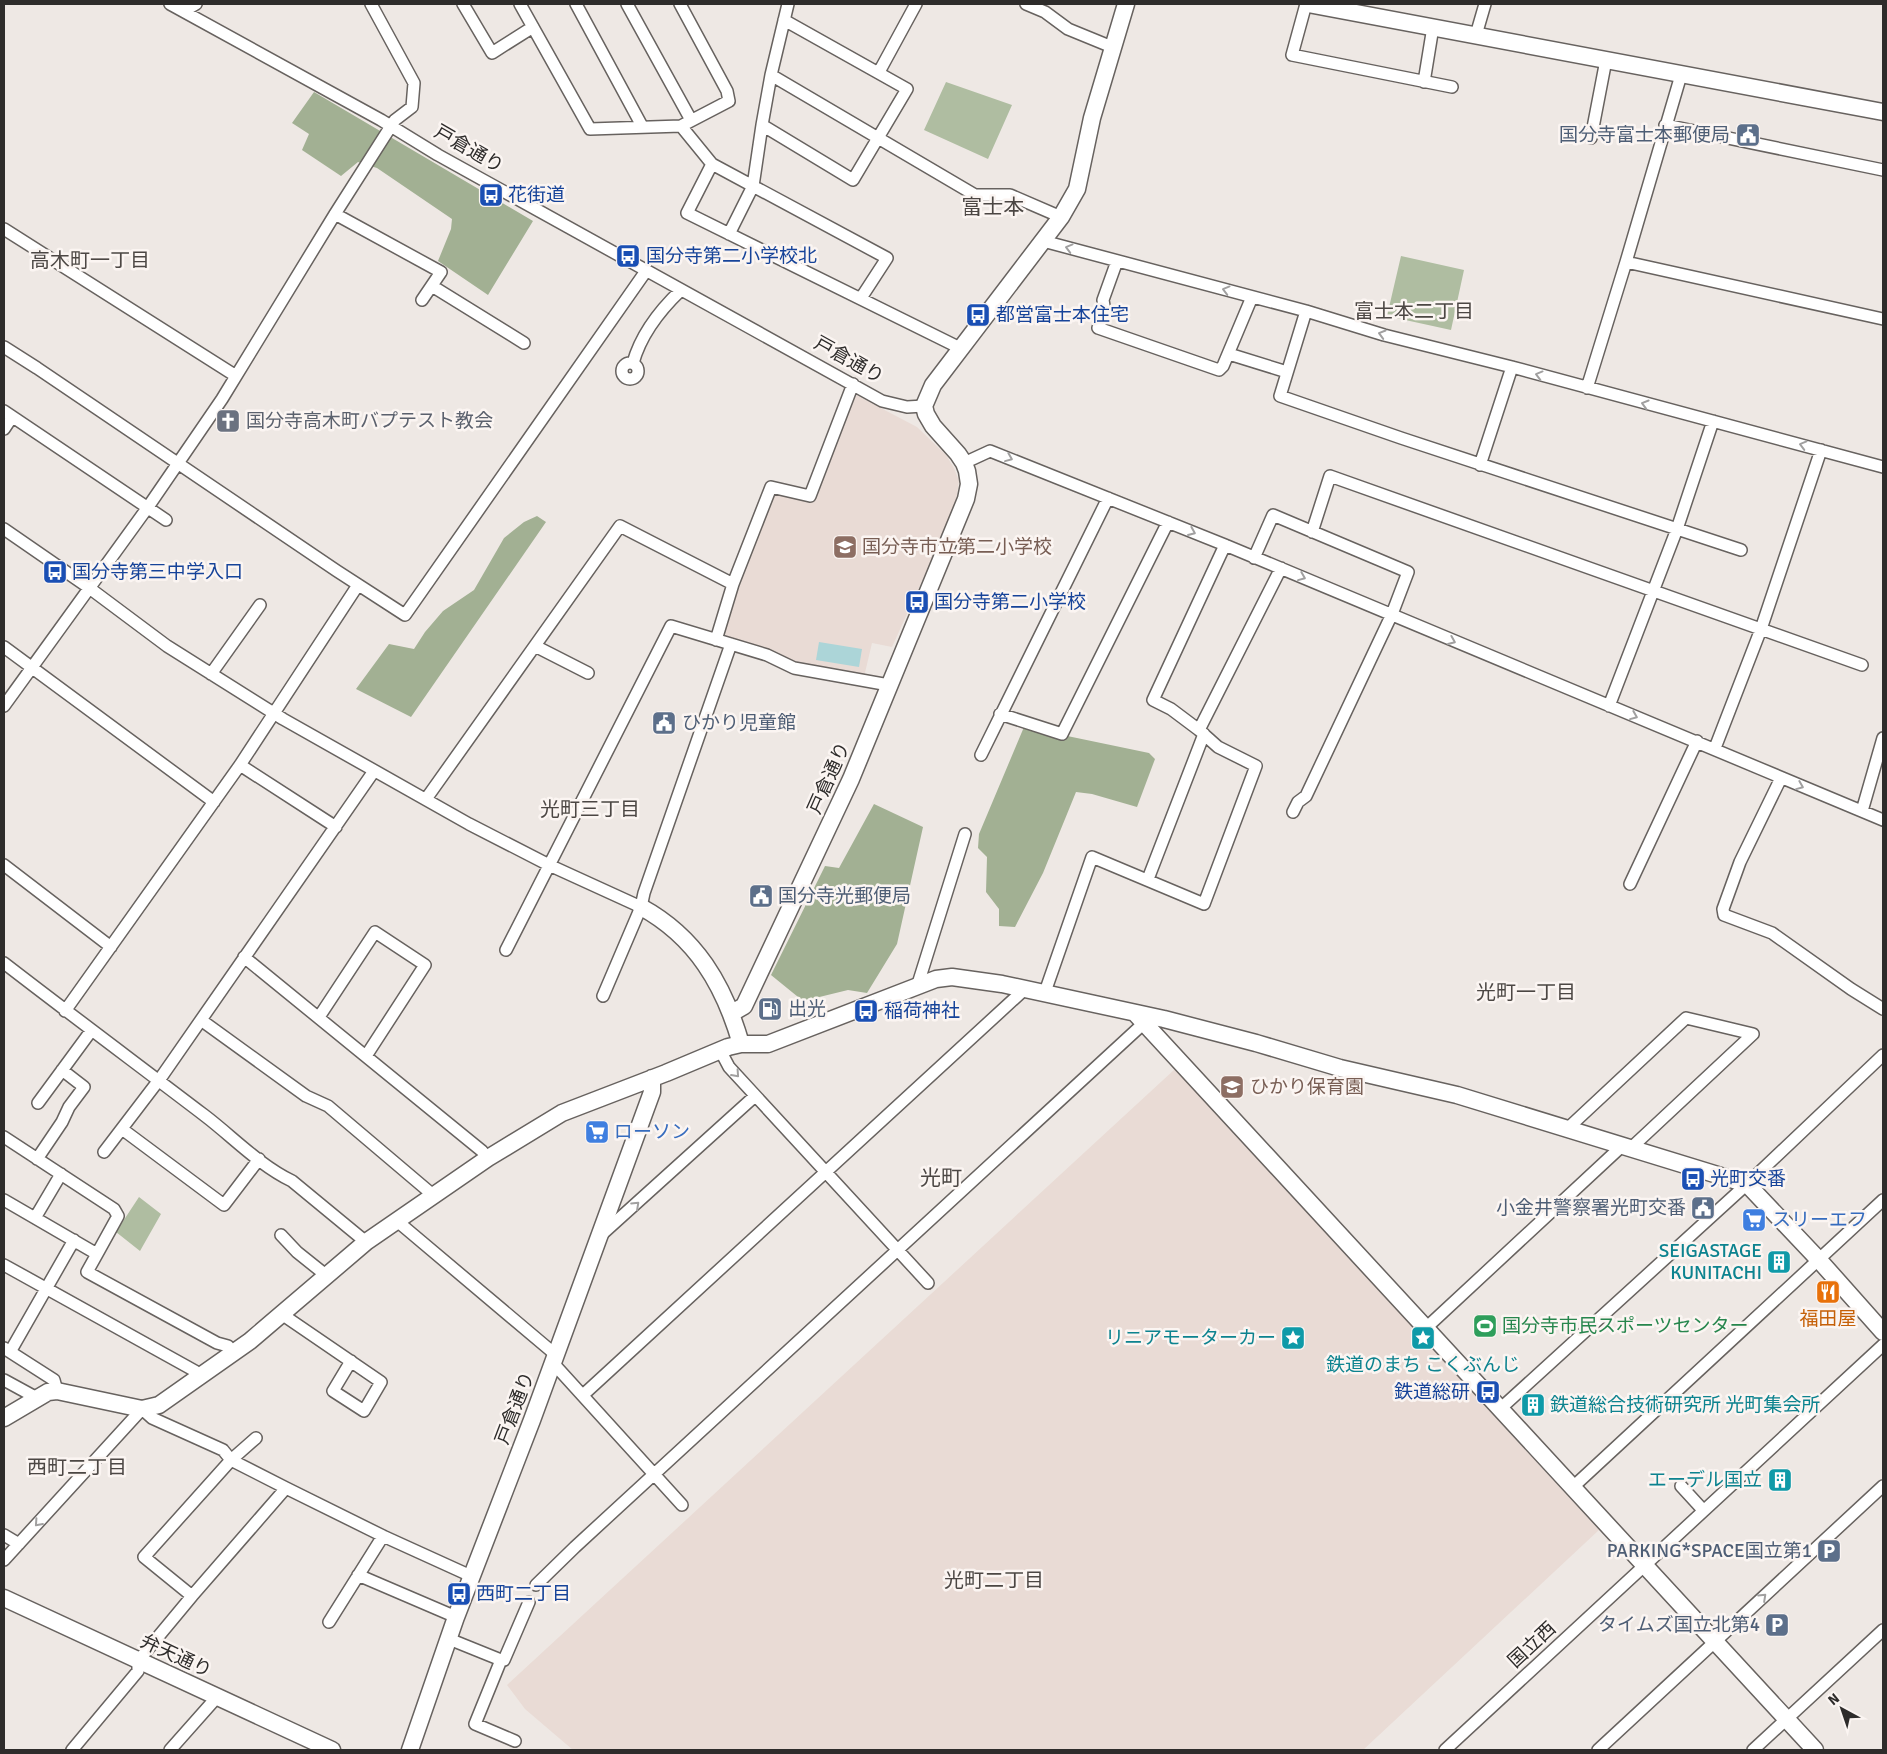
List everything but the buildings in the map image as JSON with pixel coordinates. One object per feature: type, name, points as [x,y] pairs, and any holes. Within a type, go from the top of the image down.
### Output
[{"type":"street","name":"戸倉通り","points":[[170,4],[882,401],[907,407],[924,406]]},
{"type":"street","points":[[184,11],[196,4]]},
{"type":"street","points":[[4,706],[178,464],[236,376],[391,126],[395,120],[412,107],[414,83],[371,4]]},
{"type":"street","points":[[463,4],[492,53],[533,27]]},
{"type":"street","points":[[520,4],[590,129],[686,123],[729,101],[727,92],[680,4]]},
{"type":"street","points":[[576,4],[642,126]]},
{"type":"street","points":[[627,4],[686,123],[712,164],[887,258],[861,298]]},
{"type":"street","points":[[729,234],[753,186],[771,75],[788,4]]},
{"type":"street","points":[[879,72],[916,4]]},
{"type":"street","points":[[1026,4],[1045,12],[1068,29],[1112,47]]},
{"type":"street","points":[[1126,4],[1092,118],[1077,189],[1061,217],[933,385],[924,406],[933,426],[964,462],[990,451],[1392,614],[1466,647],[1715,748],[1781,778],[1883,820]]},
{"type":"street","points":[[1452,87],[1292,55],[1307,4],[1883,112]]},
{"type":"street","points":[[1476,35],[1485,4]]},
{"type":"street","points":[[762,125],[853,180],[907,88],[784,20]]},
{"type":"street","points":[[1424,82],[1433,27]]},
{"type":"street","points":[[1591,138],[1606,60]]},
{"type":"street","points":[[1586,388],[1626,262],[1681,74]]},
{"type":"street","points":[[771,75],[976,195],[1010,195],[1061,217]]},
{"type":"street","points":[[1665,125],[1883,170]]},
{"type":"street","points":[[712,164],[687,213],[960,348]]},
{"type":"street","points":[[335,214],[441,272],[422,300]]},
{"type":"street","points":[[4,229],[236,376]]},
{"type":"street","points":[[1043,241],[1306,311],[1384,335],[1512,367],[1883,468]]},
{"type":"street","points":[[1117,261],[1103,300],[1105,312],[1098,328],[1220,370],[1229,354],[1252,297]]},
{"type":"street","points":[[1626,262],[1883,319]]},
{"type":"street","points":[[4,347],[405,615],[646,271]]},
{"type":"street","points":[[432,286],[524,343]]},
{"type":"street","points":[[633,364],[644,336],[658,315],[681,290]]},
{"type":"street","points":[[1306,311],[1280,396],[1480,465],[1741,550]]},
{"type":"street","points":[[1229,354],[1287,372]]},
{"type":"street","points":[[1480,465],[1512,367]]},
{"type":"street","points":[[716,640],[733,584],[771,487],[810,496],[853,384]]},
{"type":"street","points":[[4,429],[8,414],[166,520]]},
{"type":"street","points":[[1609,706],[1677,529],[1713,421]]},
{"type":"street","points":[[1715,748],[1761,629],[1822,450]]},
{"type":"street","name":"戸倉通り","points":[[732,1013],[744,1006],[851,779],[966,499],[968,471],[964,462]]},
{"type":"street","points":[[1312,532],[1330,476],[1862,665]]},
{"type":"street","points":[[981,755],[1108,498]]},
{"type":"street","points":[[1254,558],[1273,515],[1408,572],[1392,614],[1306,796],[1298,802],[1293,812]]},
{"type":"street","points":[[1000,714],[1062,734],[1168,522]]},
{"type":"street","points":[[426,800],[620,526],[733,584]]},
{"type":"street","points":[[4,529],[167,646],[274,714],[470,824],[549,865],[659,917],[698,953],[711,972],[732,1013],[741,1044]]},
{"type":"street","points":[[1045,992],[1092,857],[1204,904],[1256,766],[1218,747],[1202,732],[1171,709],[1152,700],[1225,545]]},
{"type":"street","points":[[1148,879],[1202,732],[1280,568]]},
{"type":"street","points":[[65,1011],[240,765],[358,585]]},
{"type":"street","points":[[211,674],[246,617],[260,605]]},
{"type":"street","points":[[506,950],[671,626],[767,655],[794,668],[889,685]]},
{"type":"street","points":[[603,996],[641,907],[644,893],[731,644]]},
{"type":"street","points":[[535,646],[588,673]]},
{"type":"street","points":[[4,647],[214,802]]},
{"type":"street","points":[[1862,811],[1883,738]]},
{"type":"street","points":[[1630,884],[1697,741]]},
{"type":"street","points":[[240,765],[336,827]]},
{"type":"street","points":[[104,1152],[158,1080],[374,771]]},
{"type":"street","points":[[1781,778],[1740,862],[1723,909],[1724,915],[1772,933],[1851,989],[1883,1009]]},
{"type":"street","points":[[916,987],[965,834]]},
{"type":"street","points":[[4,865],[111,947]]},
{"type":"street","points":[[319,1017],[376,932],[425,965],[366,1056]]},
{"type":"street","points":[[244,958],[482,1150],[488,1158]]},
{"type":"street","points":[[4,963],[229,1134],[278,1174],[292,1181],[366,1242]]},
{"type":"street","points":[[4,1418],[48,1392],[57,1390],[142,1409],[159,1405],[234,1354],[283,1315],[366,1242],[488,1158],[562,1113],[720,1050],[741,1044],[768,1044],[936,979],[952,977],[1045,992],[1140,1018],[1256,1043],[1340,1068],[1457,1095],[1747,1184],[1819,1260],[1883,1332]]},
{"type":"street","points":[[583,1395],[1026,988]]},
{"type":"street","points":[[536,1585],[898,1250],[1140,1018]]},
{"type":"street","points":[[1140,1018],[1815,1750]]},
{"type":"street","points":[[1426,1328],[1752,1034],[1686,1018],[1566,1130]]},
{"type":"street","points":[[200,1020],[306,1096],[328,1106],[433,1195]]},
{"type":"street","points":[[38,1102],[91,1031]]},
{"type":"street","points":[[720,1050],[729,1067],[928,1283]]},
{"type":"street","points":[[1500,1409],[1747,1184],[1883,1055]]},
{"type":"street","points":[[37,1159],[62,1122],[69,1107],[84,1087],[62,1070]]},
{"type":"street","name":"戸倉通り","points":[[410,1750],[471,1576],[555,1359],[652,1092],[652,1078]]},
{"type":"street","points":[[599,1238],[755,1096]]},
{"type":"street","points":[[122,1129],[224,1205],[259,1159]]},
{"type":"street","points":[[4,1137],[114,1209],[118,1216],[87,1272],[217,1343],[228,1346],[234,1354]]},
{"type":"street","points":[[35,1218],[61,1174]]},
{"type":"street","points":[[4,1200],[97,1254]]},
{"type":"street","points":[[1573,1487],[1883,1200]]},
{"type":"street","points":[[397,1220],[555,1359],[583,1395],[682,1505]]},
{"type":"street","points":[[280,1235],[297,1252],[327,1276]]},
{"type":"street","points":[[57,1390],[54,1380],[7,1350],[74,1240]]},
{"type":"street","points":[[4,1265],[195,1371],[199,1377]]},
{"type":"street","points":[[283,1315],[351,1361]]},
{"type":"street","name":"国立西","points":[[1445,1750],[1883,1344]]},
{"type":"street","points":[[4,1380],[37,1398]]},
{"type":"street","points":[[142,1409],[152,1418],[223,1450],[231,1460],[286,1488],[382,1536],[471,1576]]},
{"type":"street","points":[[4,1560],[142,1409]]},
{"type":"street","points":[[192,1596],[144,1557],[231,1460],[256,1438]]},
{"type":"street","points":[[1681,1486],[1703,1510]]},
{"type":"street","points":[[1598,1750],[1883,1486]]},
{"type":"street","points":[[72,1750],[138,1671],[138,1661],[286,1488]]},
{"type":"street","points":[[4,1535],[19,1544]]},
{"type":"street","points":[[329,1622],[382,1536]]},
{"type":"street","points":[[358,1575],[456,1618]]},
{"type":"street","name":"弁天通り","points":[[4,1598],[332,1750]]},
{"type":"street","points":[[514,1742],[475,1724],[501,1660],[504,1660],[529,1602]]},
{"type":"street","points":[[1753,1750],[1883,1630]]},
{"type":"street","points":[[449,1639],[501,1660]]},
{"type":"street","points":[[170,1750],[217,1697]]},
{"type":"shaded area","name":"国分寺市立第二小学校","points":[[856,395],[917,427],[946,455],[959,481],[955,508],[892,647],[872,643],[864,677],[794,662],[722,634],[773,492],[813,502]]},
{"type":"shaded area","points":[[1175,1069],[1599,1530],[1363,1750],[573,1750],[525,1709],[507,1685]]},
{"type":"green space","points":[[946,82],[1012,105],[988,159],[924,130]]},
{"type":"green space","points":[[314,92],[533,221],[488,295],[438,261],[451,229],[452,219],[377,168],[358,162],[341,176],[302,150],[309,134],[292,123]]},
{"type":"green space","points":[[1401,256],[1464,270],[1451,330],[1387,316]]},
{"type":"green space","points":[[537,516],[546,522],[411,717],[356,689],[389,644],[414,649],[425,632],[443,611],[474,590],[504,538],[524,522]]},
{"type":"green space","points":[[1024,727],[1149,753],[1155,759],[1137,807],[1092,794],[1076,792],[1043,873],[1015,927],[999,926],[999,909],[986,892],[987,857],[978,848],[979,834]]},
{"type":"green space","points":[[874,804],[923,827],[897,944],[867,993],[848,990],[803,1001],[771,975],[825,866],[839,868]]},
{"type":"green space","points":[[139,1197],[161,1214],[140,1251],[116,1232]]},
{"type":"water","points":[[819,642],[862,649],[859,667],[816,660]]},
{"type":"place","name":"国分寺富士本郵便局","points":[[1748,135]]},
{"type":"place","name":"花街道","points":[[491,195]]},
{"type":"place","name":"国分寺第二小学校北","points":[[628,256]]},
{"type":"place","name":"都営富士本住宅","points":[[978,315]]},
{"type":"place","name":"国分寺高木町バプテスト教会","points":[[228,421]]},
{"type":"place","name":"国分寺市立第二小学校","points":[[845,547]]},
{"type":"place","name":"国分寺第三中学入口","points":[[55,572]]},
{"type":"place","name":"国分寺第二小学校","points":[[917,602]]},
{"type":"place","name":"ひかり児童館","points":[[664,723]]},
{"type":"place","name":"国分寺光郵便局","points":[[761,896]]},
{"type":"place","name":"出光","points":[[770,1009]]},
{"type":"place","name":"稲荷神社","points":[[866,1011]]},
{"type":"place","name":"ひかり保育園","points":[[1232,1087]]},
{"type":"place","name":"ローソン","points":[[597,1132]]},
{"type":"place","name":"光町交番","points":[[1693,1179]]},
{"type":"place","name":"小金井警察署光町交番","points":[[1703,1208]]},
{"type":"place","name":"スリーエフ","points":[[1754,1220]]},
{"type":"place","name":"SEIGASTAGE KUNITACHI","points":[[1779,1262]]},
{"type":"place","name":"福田屋","points":[[1828,1292]]},
{"type":"place","name":"国分寺市民スポーツセンター","points":[[1485,1326]]},
{"type":"place","name":"リニアモーターカー","points":[[1293,1338]]},
{"type":"place","name":"鉄道のまち こくぶんじ","points":[[1423,1338]]},
{"type":"place","name":"鉄道総研","points":[[1488,1392]]},
{"type":"place","name":"鉄道総合技術研究所 光町集会所","points":[[1533,1405]]},
{"type":"place","name":"エーデル国立","points":[[1780,1480]]},
{"type":"place","name":"PARKING*SPACE国立第1","points":[[1829,1551]]},
{"type":"place","name":"西町二丁目","points":[[459,1594]]},
{"type":"place","name":"タイムズ国立北第4","points":[[1777,1625]]},
{"type":"district","name":"富士本","points":[[993,207]]},
{"type":"district","name":"高木町一丁目","points":[[90,260]]},
{"type":"district","name":"富士本二丁目","points":[[1414,311]]},
{"type":"district","name":"光町三丁目","points":[[590,809]]},
{"type":"district","name":"光町一丁目","points":[[1526,992]]},
{"type":"district","name":"光町","points":[[941,1178]]},
{"type":"district","name":"西町二丁目","points":[[77,1467]]},
{"type":"district","name":"光町二丁目","points":[[994,1580]]}]
